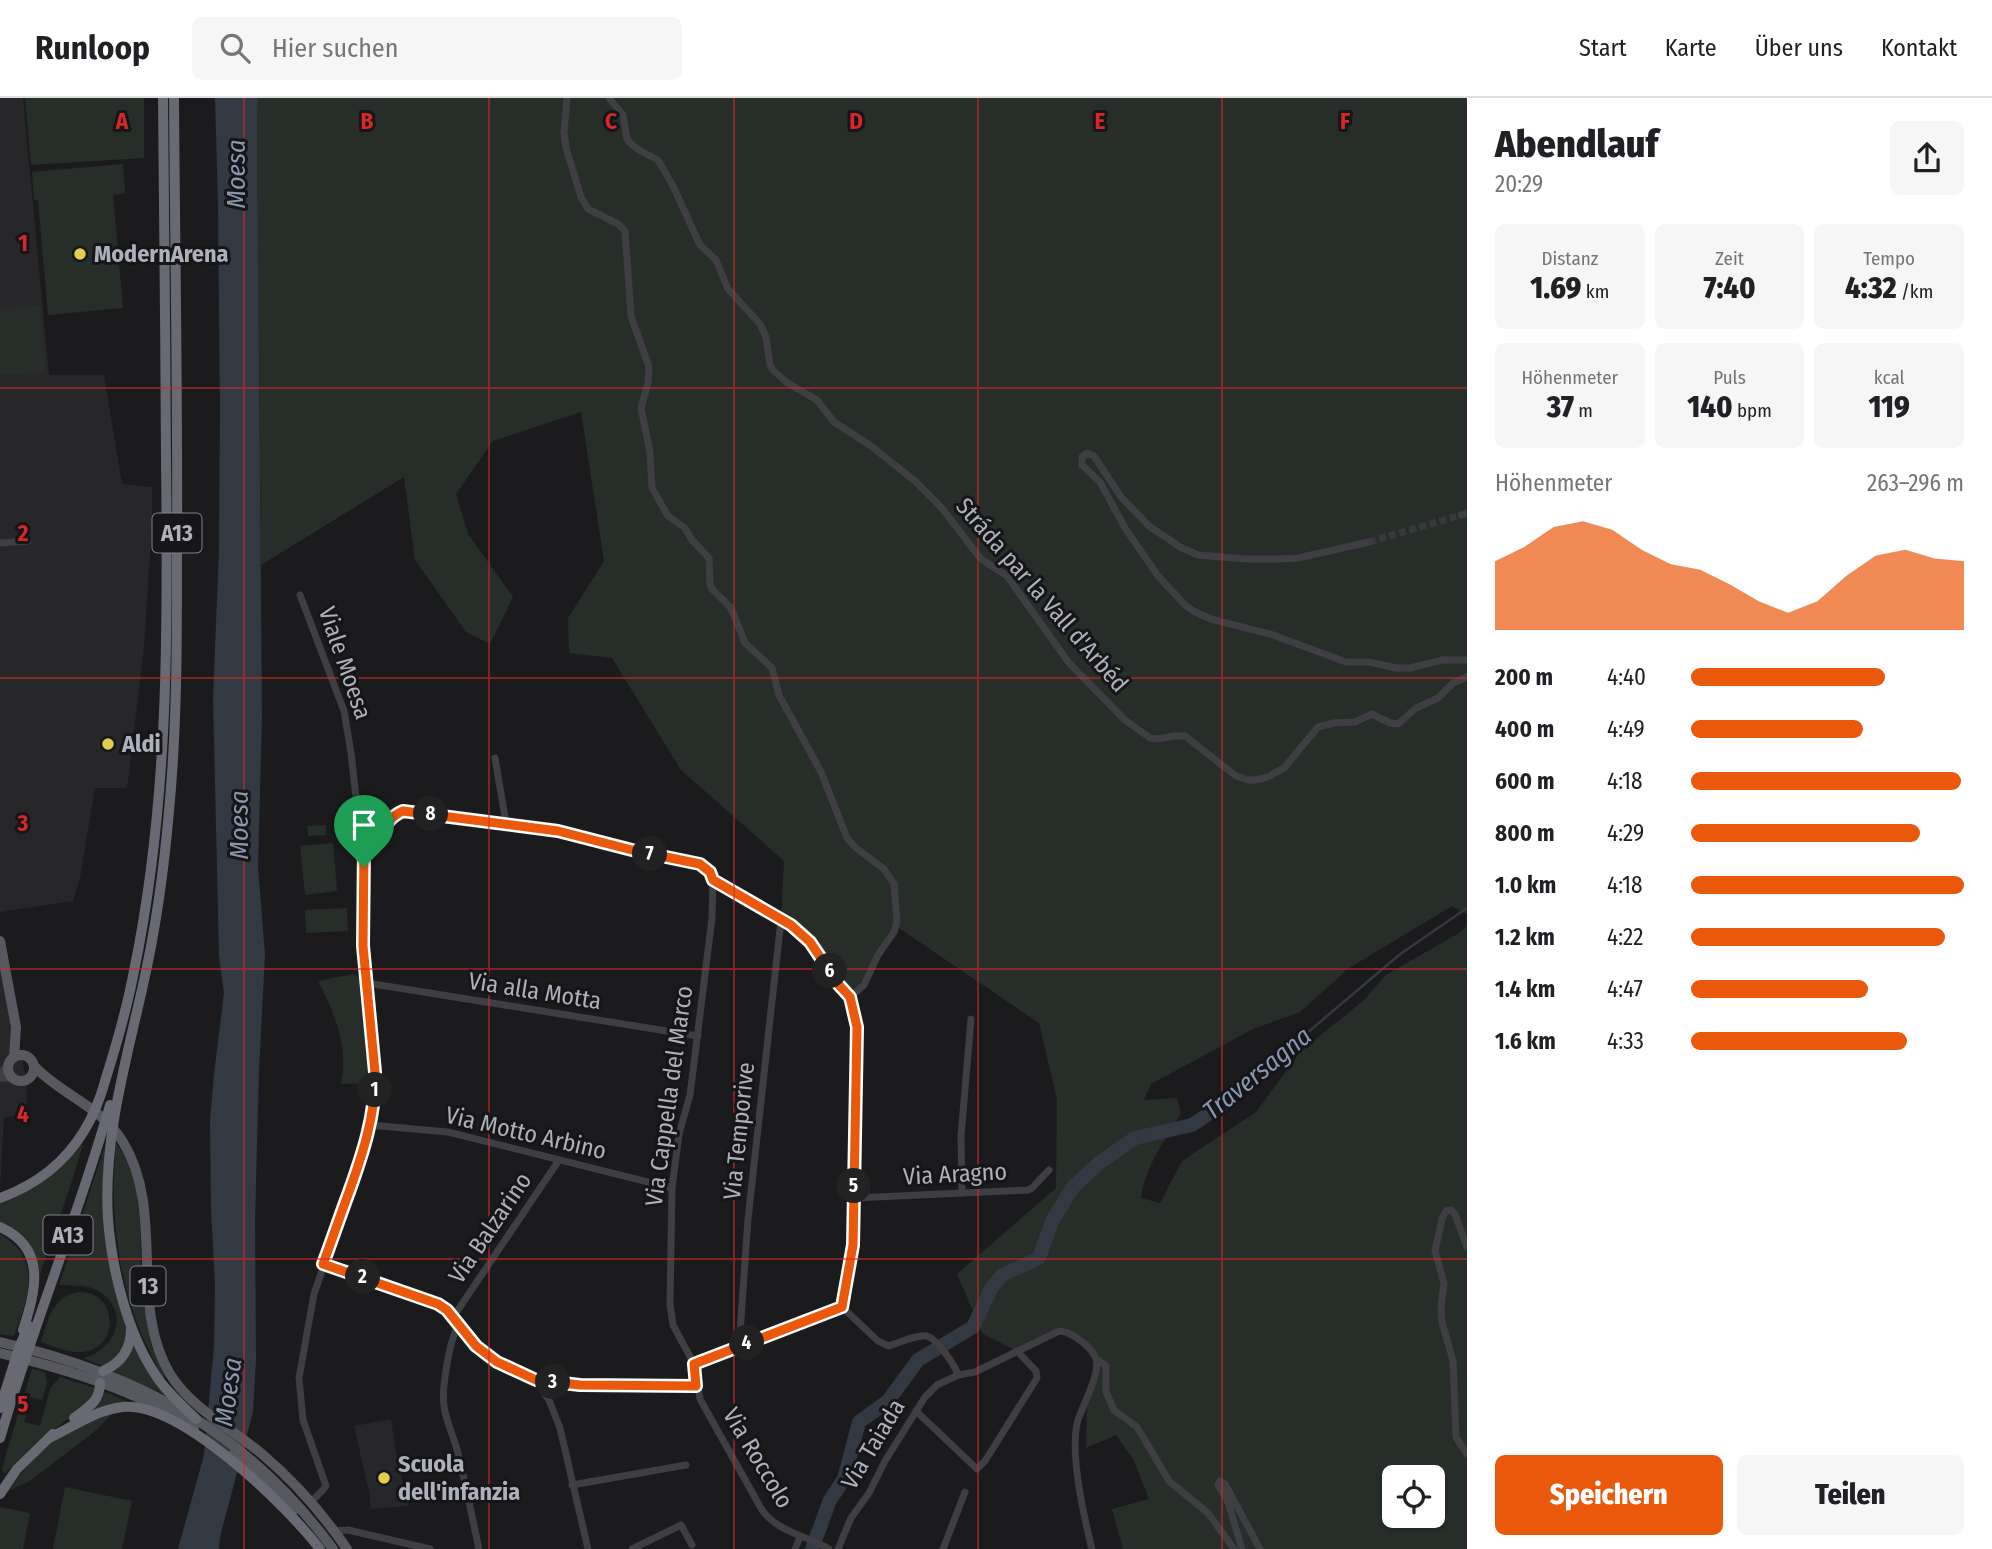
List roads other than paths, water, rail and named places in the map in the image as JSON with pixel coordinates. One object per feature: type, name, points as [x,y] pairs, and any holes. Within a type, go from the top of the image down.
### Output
[{"type":"highway","name":"A13","points":[[163,98],[167,512],[164,726],[160,796],[150,885],[131,989],[113,1060],[111,1093],[101,1127],[108,1180],[109,1224],[117,1277],[130,1319],[159,1381],[176,1400],[200,1414]]},
{"type":"highway","name":"A13","points":[[24,1339],[127,1053],[144,982],[158,903],[175,732],[177,513],[173,98]]},
{"type":"highway","name":"A13","points":[[0,1198],[28,1186],[54,1168],[76,1144],[101,1127]]},
{"type":"highway","name":"A13","points":[[0,1227],[17,1237],[25,1246],[31,1256],[34,1270],[34,1290],[0,1438]]},
{"type":"highway","name":"A13","points":[[1,1491],[17,1469],[56,1430],[92,1405],[100,1393],[98,1374],[116,1364],[127,1350],[131,1334],[130,1319]]},
{"type":"highway","name":"A13","points":[[0,1408],[15,1374]]},
{"type":"highway","name":"A13","points":[[49,1438],[94,1415],[122,1407],[146,1410],[177,1424],[275,1490],[322,1549]]},
{"type":"main road","points":[[0,941],[16,1027],[27,1056],[34,1062],[35,1067],[30,1078],[23,1082],[12,1078],[9,1072],[3,1072]]},
{"type":"main road","points":[[15,1056],[16,1027]]},
{"type":"main road","points":[[3,1072],[15,1056],[27,1056]]},
{"type":"main road","name":"13","points":[[35,1067],[110,1125],[131,1156],[143,1199],[150,1307],[156,1339],[163,1361],[173,1378],[200,1414],[247,1442],[280,1471],[311,1502],[346,1549]]},
{"type":"main road","name":"13","points":[[30,1078],[58,1086]]},
{"type":"main road","points":[[0,1342],[43,1351],[151,1398],[200,1414],[232,1443],[275,1490]]},
{"type":"main road","points":[[0,1353],[78,1374],[98,1374]]},
{"type":"main road","points":[[151,1398],[212,1440],[304,1511],[333,1549]]},
{"type":"street","points":[[567,98],[564,132],[566,148],[581,197],[588,209],[618,224],[625,231],[631,316],[649,367],[641,408],[650,452],[652,488],[668,516],[685,527],[692,540],[709,558],[710,584],[731,608],[744,643],[772,668],[779,695],[821,772],[847,838],[884,869],[894,884],[897,913],[894,932],[876,958],[864,985],[850,997]]},
{"type":"street","name":"Stráda par la Vall d'Arbéd","points":[[609,98],[623,115],[627,139],[639,150],[658,160],[700,245],[716,260],[728,289],[760,324],[766,337],[773,370],[786,382],[817,400],[834,422],[871,446],[915,481],[941,507],[981,559],[1007,576],[1069,663],[1125,720],[1144,735],[1158,739],[1185,736],[1236,776],[1248,780],[1261,779],[1284,768],[1318,727],[1356,722],[1372,714],[1398,724],[1416,708],[1438,698],[1453,683],[1467,677]]},
{"type":"street","points":[[1369,542],[1298,558],[1245,559],[1198,555],[1180,547],[1149,526],[1121,497],[1094,456],[1087,453],[1082,457],[1082,465],[1100,482],[1147,561],[1177,596],[1195,612],[1211,619],[1273,635],[1346,662],[1369,662],[1410,668],[1443,660],[1467,660]]},
{"type":"street","points":[[0,543],[28,541]]},
{"type":"street","name":"Viale Moesa","points":[[300,595],[344,711],[351,753],[364,846],[363,946],[376,1079],[364,1149],[314,1294],[299,1378],[303,1420],[326,1486],[311,1502]]},
{"type":"street","points":[[495,758],[506,823]]},
{"type":"street","points":[[364,846],[373,846],[388,821],[403,811],[558,831],[700,864],[710,872],[713,880],[791,925],[810,942],[850,997],[856,1015],[858,1037],[853,1245],[842,1307]]},
{"type":"street","name":"Via Cappella del Marco","points":[[699,1396],[694,1364],[676,1331],[670,1311],[672,1188],[679,1134],[691,1095],[712,918],[713,880]]},
{"type":"street","name":"Via Temporive","points":[[739,1347],[748,1219],[781,920]]},
{"type":"street","name":"Via alla Motta","points":[[367,983],[698,1036]]},
{"type":"street","points":[[962,1192],[961,1136],[971,1019]]},
{"type":"street","name":"Via Motto Arbino","points":[[370,1125],[448,1132],[672,1188]]},
{"type":"street","name":"Via Balzarino","points":[[452,1316],[559,1160]]},
{"type":"street","name":"Via Aragno","points":[[854,1198],[1028,1190],[1049,1170]]},
{"type":"street","points":[[1467,1247],[1455,1213],[1446,1211],[1436,1251],[1444,1283],[1442,1322],[1453,1361],[1455,1432],[1467,1454]]},
{"type":"street","points":[[323,1264],[430,1300],[443,1307],[476,1346],[497,1362],[536,1380],[580,1385],[696,1386]]},
{"type":"street","points":[[694,1364],[842,1307]]},
{"type":"street","points":[[842,1307],[884,1345],[889,1346],[921,1336],[931,1338],[949,1358],[958,1375]]},
{"type":"street","points":[[458,1326],[453,1336],[443,1398],[461,1464],[479,1549]]},
{"type":"street","name":"Via Taiada","points":[[838,1549],[851,1518],[869,1493],[916,1410],[933,1388],[958,1375],[975,1372],[1052,1333],[1062,1331],[1072,1334],[1097,1359]]},
{"type":"street","points":[[916,1410],[977,1469],[985,1461],[1037,1378],[1036,1371],[1017,1351]]},
{"type":"street","points":[[1092,1549],[1079,1483],[1076,1434],[1097,1359]]},
{"type":"street","points":[[1097,1359],[1106,1367],[1106,1392],[1114,1410],[1137,1427],[1168,1481],[1208,1513],[1234,1549]]},
{"type":"street","points":[[536,1380],[557,1418],[588,1549]]},
{"type":"street","name":"Via Roccolo","points":[[699,1396],[762,1510],[777,1525],[826,1547]]},
{"type":"street","points":[[572,1485],[686,1465]]},
{"type":"street","points":[[1242,1549],[1228,1502],[1217,1485],[1220,1481],[1225,1484],[1261,1549]]},
{"type":"street","points":[[943,1549],[965,1492]]},
{"type":"street","points":[[632,1549],[681,1525],[692,1545]]},
{"type":"street","points":[[334,1531],[348,1530],[430,1549]]},
{"type":"street","points":[[795,1549],[802,1537]]},
{"type":"water","name":"Moesa","points":[[215,98],[258,98],[262,718],[258,867],[265,955],[255,1222],[256,1359],[253,1412],[219,1549],[178,1549],[204,1455],[214,1346],[215,1284],[210,1121],[224,993],[219,956],[213,697],[219,551],[220,408]]},
{"type":"waterway","name":"Traversagna","points":[[1222,1105],[1399,955],[1467,908]]},
{"type":"waterway","name":"Traversagna","points":[[812,1549],[830,1500],[844,1479],[859,1422],[888,1401],[918,1360],[973,1327],[992,1287],[1002,1275],[1039,1258],[1052,1221],[1073,1187],[1099,1163],[1135,1138],[1192,1125],[1222,1105]]},
{"type":"tunnel","points":[[1369,542],[1461,515]]},
{"type":"place","name":"ModernArena","points":[[80,254]]},
{"type":"place","name":"Aldi","points":[[108,744]]},
{"type":"place","name":"Scuola dell'infanzia","points":[[384,1478]]}]
